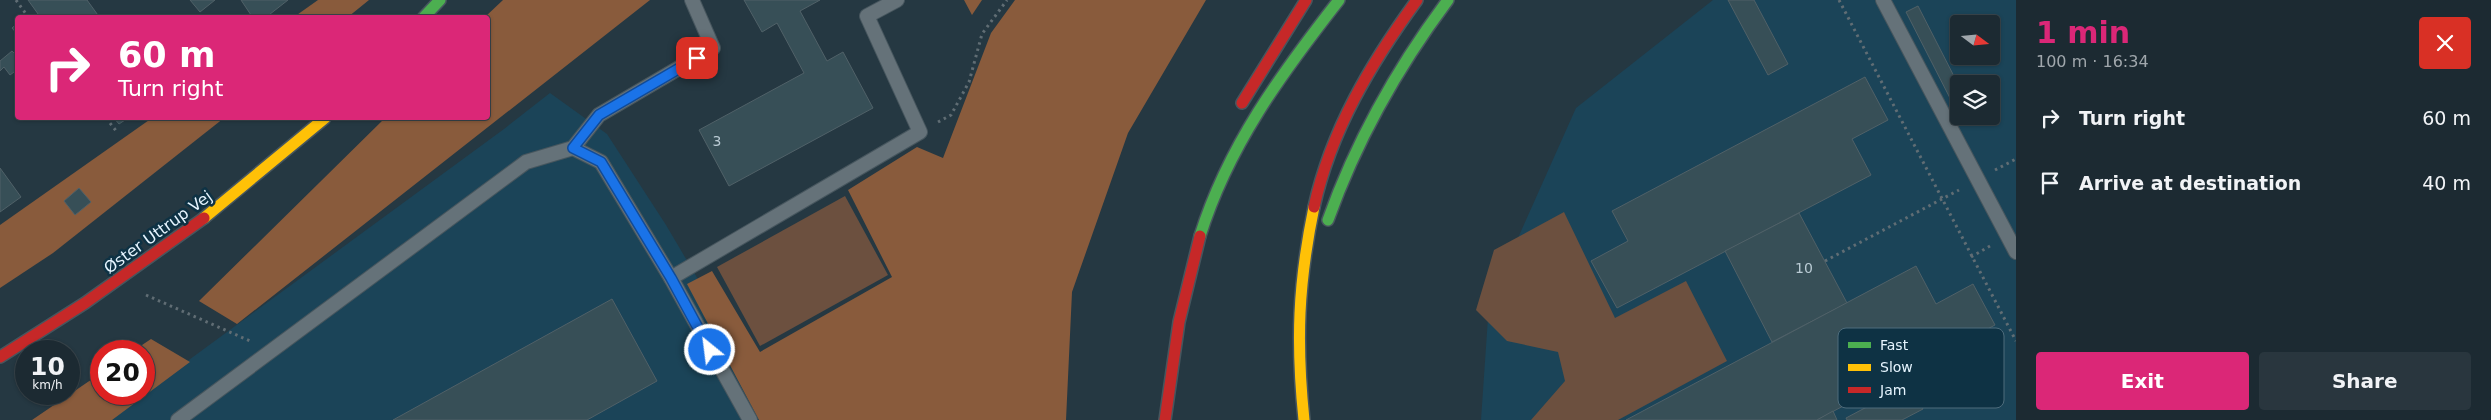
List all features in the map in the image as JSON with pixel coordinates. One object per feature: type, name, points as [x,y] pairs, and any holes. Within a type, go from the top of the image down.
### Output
[{"type":"main road","points":[[426,15],[440,0]]},
{"type":"main road","points":[[1235,117],[1247,93],[1306,0]]},
{"type":"main road","points":[[1180,309],[1193,253],[1227,165],[1250,123],[1276,82],[1339,0]]},
{"type":"main road","points":[[1304,420],[1299,384],[1299,296],[1310,227],[1322,179],[1342,123],[1369,70],[1401,20],[1417,0]]},
{"type":"main road","points":[[1299,296],[1359,139],[1392,81],[1448,0]]},
{"type":"main road","name":"Øster Uttrup Vej","points":[[0,357],[46,330],[117,282],[218,208],[322,120]]},
{"type":"main road","points":[[1165,420],[1189,240],[1203,194]]},
{"type":"lane","points":[[178,420],[526,162],[573,148],[599,115],[713,48],[692,0]]},
{"type":"lane","points":[[671,278],[920,132],[867,16],[897,0]]},
{"type":"lane","points":[[1883,0],[2016,252]]},
{"type":"lane","points":[[573,148],[601,162],[671,278],[750,420]]},
{"type":"path","points":[[16,0],[27,15]]},
{"type":"path","points":[[920,132],[951,115],[969,82],[982,34],[1007,0]]},
{"type":"path","points":[[1839,0],[1940,199],[2016,341]]},
{"type":"path","points":[[108,120],[117,132]]},
{"type":"path","points":[[1824,261],[2016,159]]},
{"type":"path","points":[[117,282],[271,350]]},
{"type":"shaded area","points":[[318,0],[369,0],[350,15],[297,15]]},
{"type":"shaded area","points":[[503,0],[650,0],[237,324],[199,301],[383,120],[490,120],[490,15],[487,15]]},
{"type":"shaded area","points":[[964,0],[982,0],[972,15]]},
{"type":"shaded area","points":[[1015,0],[1206,0],[1128,133],[1072,292],[1066,420],[759,420],[687,284],[712,271],[760,352],[892,277],[848,190],[917,147],[943,158],[991,33]]},
{"type":"shaded area","points":[[1713,0],[2016,0],[2016,420],[1481,420],[1489,303],[1576,108]]},
{"type":"shaded area","points":[[550,93],[607,134],[666,225],[781,420],[107,420],[127,405],[155,405],[155,385],[504,129]]},
{"type":"shaded area","points":[[149,120],[221,120],[53,253],[0,288],[0,225]]},
{"type":"shaded area","points":[[845,196],[888,275],[760,346],[717,267]]},
{"type":"shaded area","points":[[1564,212],[1615,318],[1686,281],[1727,361],[1618,420],[1531,420],[1565,381],[1558,352],[1507,341],[1476,310],[1494,250]]},
{"type":"shaded area","points":[[155,341],[190,362],[155,388]]},
{"type":"shaded area","points":[[90,380],[90,405],[132,405],[112,420],[32,420],[54,405],[80,405],[80,387]]},
{"type":"building","points":[[28,0],[87,0],[98,15],[39,15]]},
{"type":"building","points":[[190,0],[215,0],[200,12]]},
{"type":"building","points":[[241,0],[288,0],[269,15],[251,15]]},
{"type":"building","points":[[744,0],[820,0],[800,11],[827,61],[843,52],[873,108],[729,186],[699,130],[804,73],[777,23],[762,32]]},
{"type":"building","points":[[1728,0],[1754,0],[1788,64],[1768,75]]},
{"type":"building","points":[[1918,6],[1953,75],[1950,75],[1950,98],[1906,12]]},
{"type":"building","points":[[12,51],[15,54],[15,71],[10,75],[4,67],[0,71],[0,61]]},
{"type":"building","points":[[1865,77],[1888,120],[1852,139],[1871,175],[1617,308],[1591,261],[1628,241],[1612,211]]},
{"type":"building","points":[[116,120],[125,120],[119,124]]},
{"type":"building","points":[[0,168],[21,197],[0,212]]},
{"type":"building","points":[[79,188],[91,202],[75,215],[64,201]]},
{"type":"building","points":[[1799,213],[1847,303],[1772,342],[1725,251]]},
{"type":"building","points":[[1916,266],[1936,304],[1973,284],[1995,325],[1989,328],[1838,328],[1839,408],[1817,420],[1626,420]]},
{"type":"building","points":[[612,299],[657,381],[587,420],[393,420]]},
{"type":"building","points":[[1865,408],[1923,409],[1902,420],[1847,420],[1846,418]]},
{"type":"building","points":[[1833,411],[1837,420],[1817,420]]},
{"type":"traffic: fast","points":[[426,15],[440,0]]},
{"type":"traffic: fast","points":[[1200,236],[1225,172],[1258,112],[1297,55],[1339,0]]},
{"type":"traffic: fast","points":[[1328,220],[1352,161],[1380,105],[1395,78],[1448,0]]},
{"type":"traffic: slow","points":[[204,218],[323,120]]},
{"type":"traffic: slow","points":[[1304,420],[1299,339],[1300,313],[1305,262],[1314,207]]},
{"type":"traffic: jam","points":[[1242,103],[1306,0]]},
{"type":"traffic: jam","points":[[1314,207],[1321,179],[1342,124],[1384,48],[1417,0]]},
{"type":"traffic: jam","points":[[0,357],[85,303],[204,218]]},
{"type":"traffic: jam","points":[[1165,420],[1179,322],[1200,236]]},
{"type":"route","points":[[697,58],[599,115],[573,148],[601,162],[671,278],[710,350]]}]
